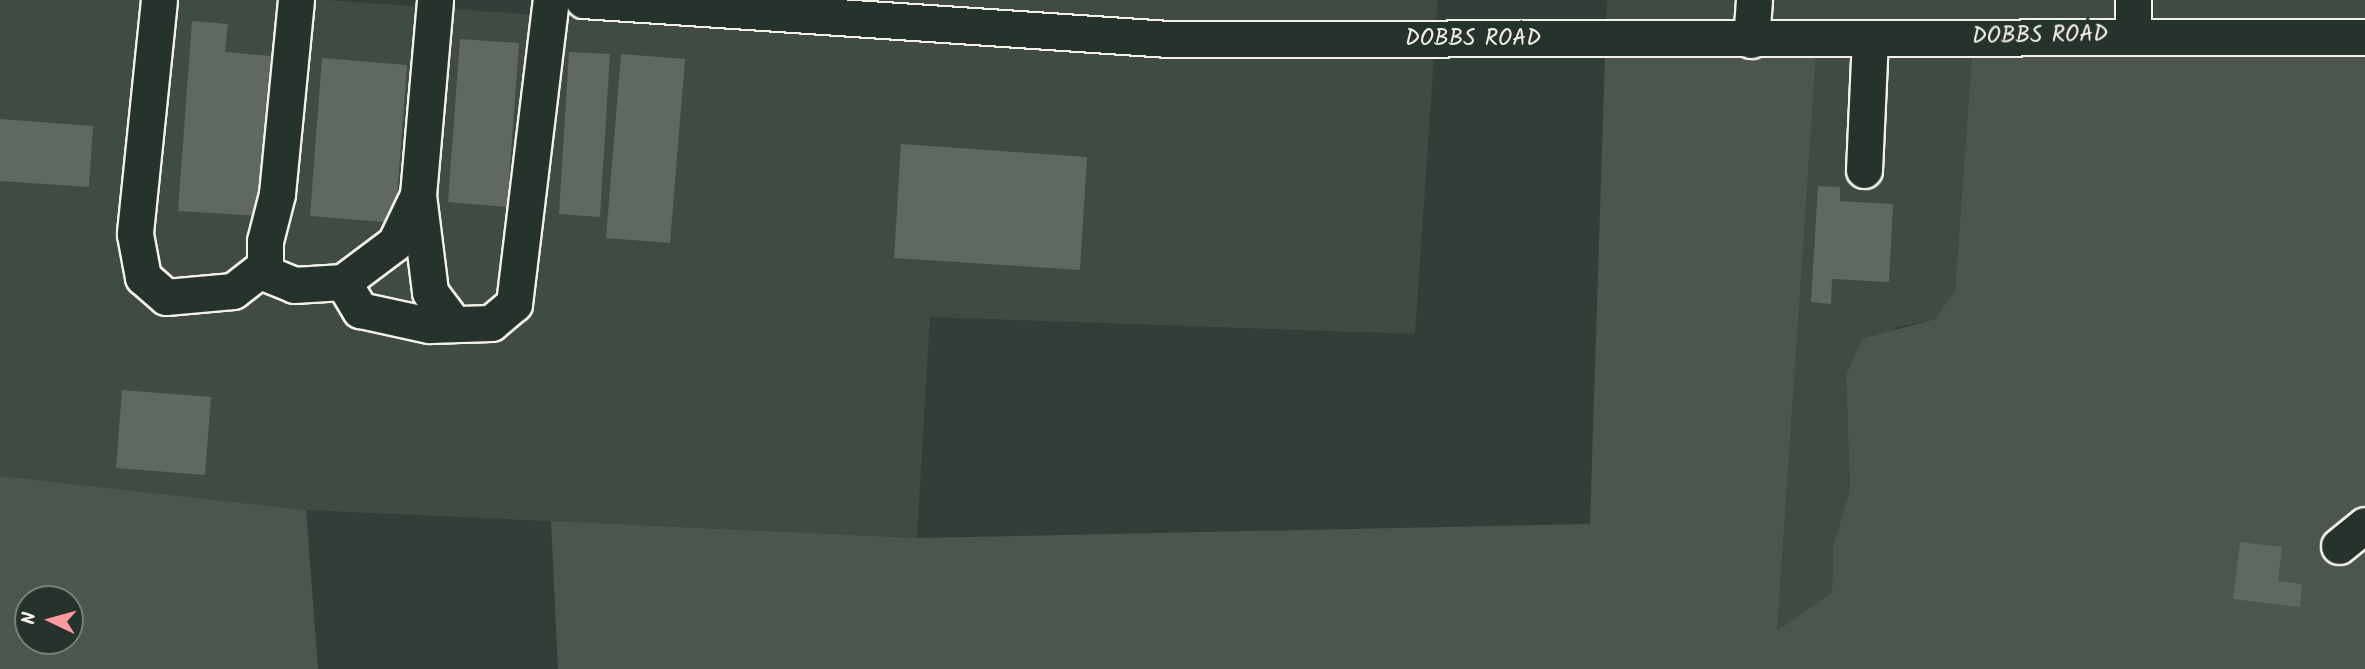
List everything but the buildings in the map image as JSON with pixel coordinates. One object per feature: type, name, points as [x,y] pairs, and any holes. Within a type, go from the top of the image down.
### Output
[{"type":"street","points":[[159,0],[135,233],[143,276],[166,297],[233,291],[264,267]]},
{"type":"street","points":[[296,0],[277,194],[265,241],[265,273],[294,285],[343,282],[395,243],[418,195]]},
{"type":"street","points":[[435,0],[418,195],[430,292],[454,324]]},
{"type":"street","points":[[343,282],[360,310],[429,325],[491,323],[514,304],[551,0]]},
{"type":"street","name":"DOBBS ROAD","points":[[583,0],[963,14],[1168,39],[1751,40],[2133,35],[2365,37]]},
{"type":"street","points":[[1751,40],[1754,0]]},
{"type":"street","points":[[2133,0],[2133,35]]},
{"type":"street","points":[[1864,170],[1870,38]]},
{"type":"shaded area","points":[[0,0],[326,0],[972,46],[1169,56],[1434,56],[1415,334],[930,317],[917,538],[306,510],[0,476]]},
{"type":"shaded area","points":[[812,0],[1438,0],[1436,22],[1168,22]]},
{"type":"shaded area","points":[[1607,0],[2365,0],[2365,19],[1606,23]]},
{"type":"shaded area","points":[[2365,53],[2365,669],[558,669],[551,521],[917,538],[1590,524],[1605,57],[1816,56],[1777,631],[1832,592],[1833,546],[1850,490],[1846,376],[1862,339],[1935,319],[1955,291],[1972,54]]},
{"type":"shaded area","points":[[1972,54],[1955,291],[1935,319],[1897,327],[1846,376],[1850,490],[1833,546],[1832,592],[1776,632],[1816,56]]},
{"type":"shaded area","points":[[0,476],[306,510],[318,669],[0,669]]}]
